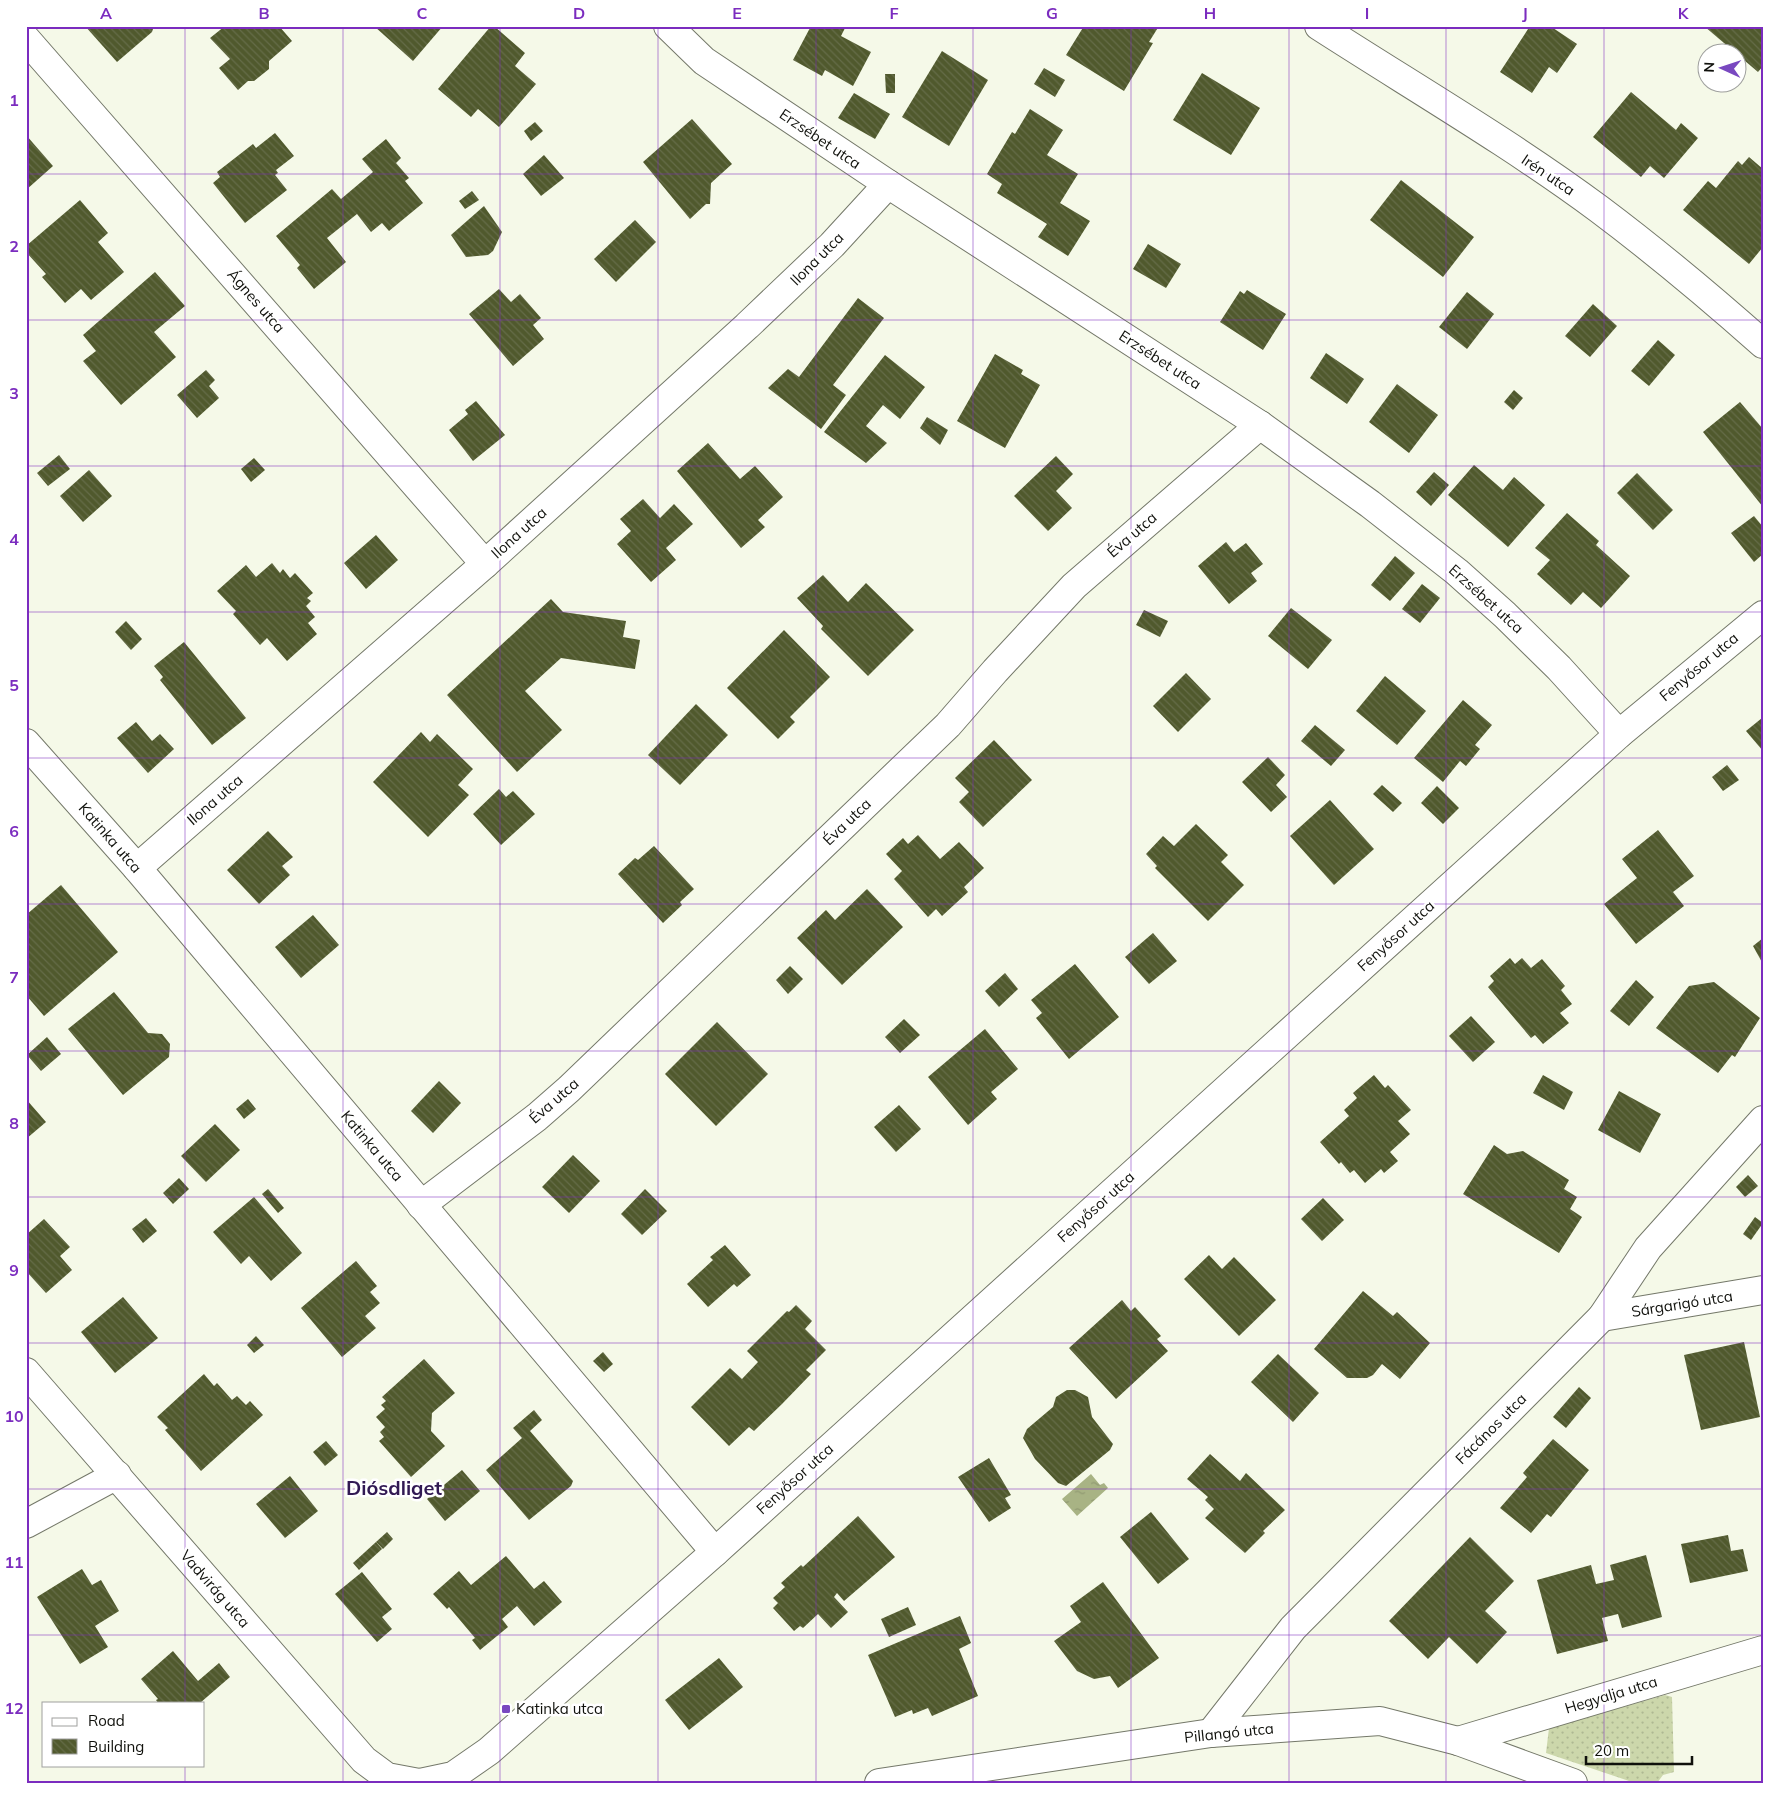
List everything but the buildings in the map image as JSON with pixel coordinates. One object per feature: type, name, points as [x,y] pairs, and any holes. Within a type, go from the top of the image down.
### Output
[{"type":"street","name":"Erzsébet utca","points":[[668,26],[704,61],[888,184],[1260,425],[1370,504],[1457,572],[1505,615],[1559,668],[1619,734]]},
{"type":"street","name":"Irén utca","points":[[1319,26],[1541,169],[1598,209],[1727,312],[1763,344]]},
{"type":"street","name":"Ágnes utca","points":[[26,39],[485,564]]},
{"type":"street","name":"Ilona utca","points":[[137,868],[485,564],[793,284],[888,184]]},
{"type":"street","name":"Éva utca","points":[[421,1205],[537,1117],[569,1089],[948,725],[994,671],[1074,586],[1260,425]]},
{"type":"street","name":"Fenyősor utca","points":[[419,1783],[453,1776],[489,1751],[715,1552],[1619,734],[1763,615]]},
{"type":"street","name":"Katinka utca","points":[[26,743],[137,868],[715,1552]]},
{"type":"street","name":"Fácános utca","points":[[1211,1733],[1293,1628],[1602,1317],[1648,1248],[1763,1120]]},
{"type":"street","name":"Sárgarigó utca","points":[[1602,1317],[1763,1290]]},
{"type":"street","name":"Vadvirág utca","points":[[26,1372],[364,1760],[387,1777],[419,1783]]},
{"type":"street","points":[[26,1524],[117,1475]]},
{"type":"street","name":"Hegyalja utca","points":[[1458,1741],[1763,1650]]},
{"type":"street","name":"Pillangó utca","points":[[878,1783],[1211,1733],[1380,1721],[1458,1741],[1573,1783]]},
{"type":"shaded area","points":[[1665,1695],[1672,1697],[1674,1772],[1663,1775],[1657,1783],[1635,1783],[1546,1753],[1549,1728]]},
{"type":"water","points":[[1091,1474],[1100,1485],[1104,1483],[1108,1488],[1077,1516],[1062,1499]]},
{"type":"place","name":"Katinka utca","points":[[506,1709]]},
{"type":"district","name":"Diósdliget","points":[[394,1488]]}]
